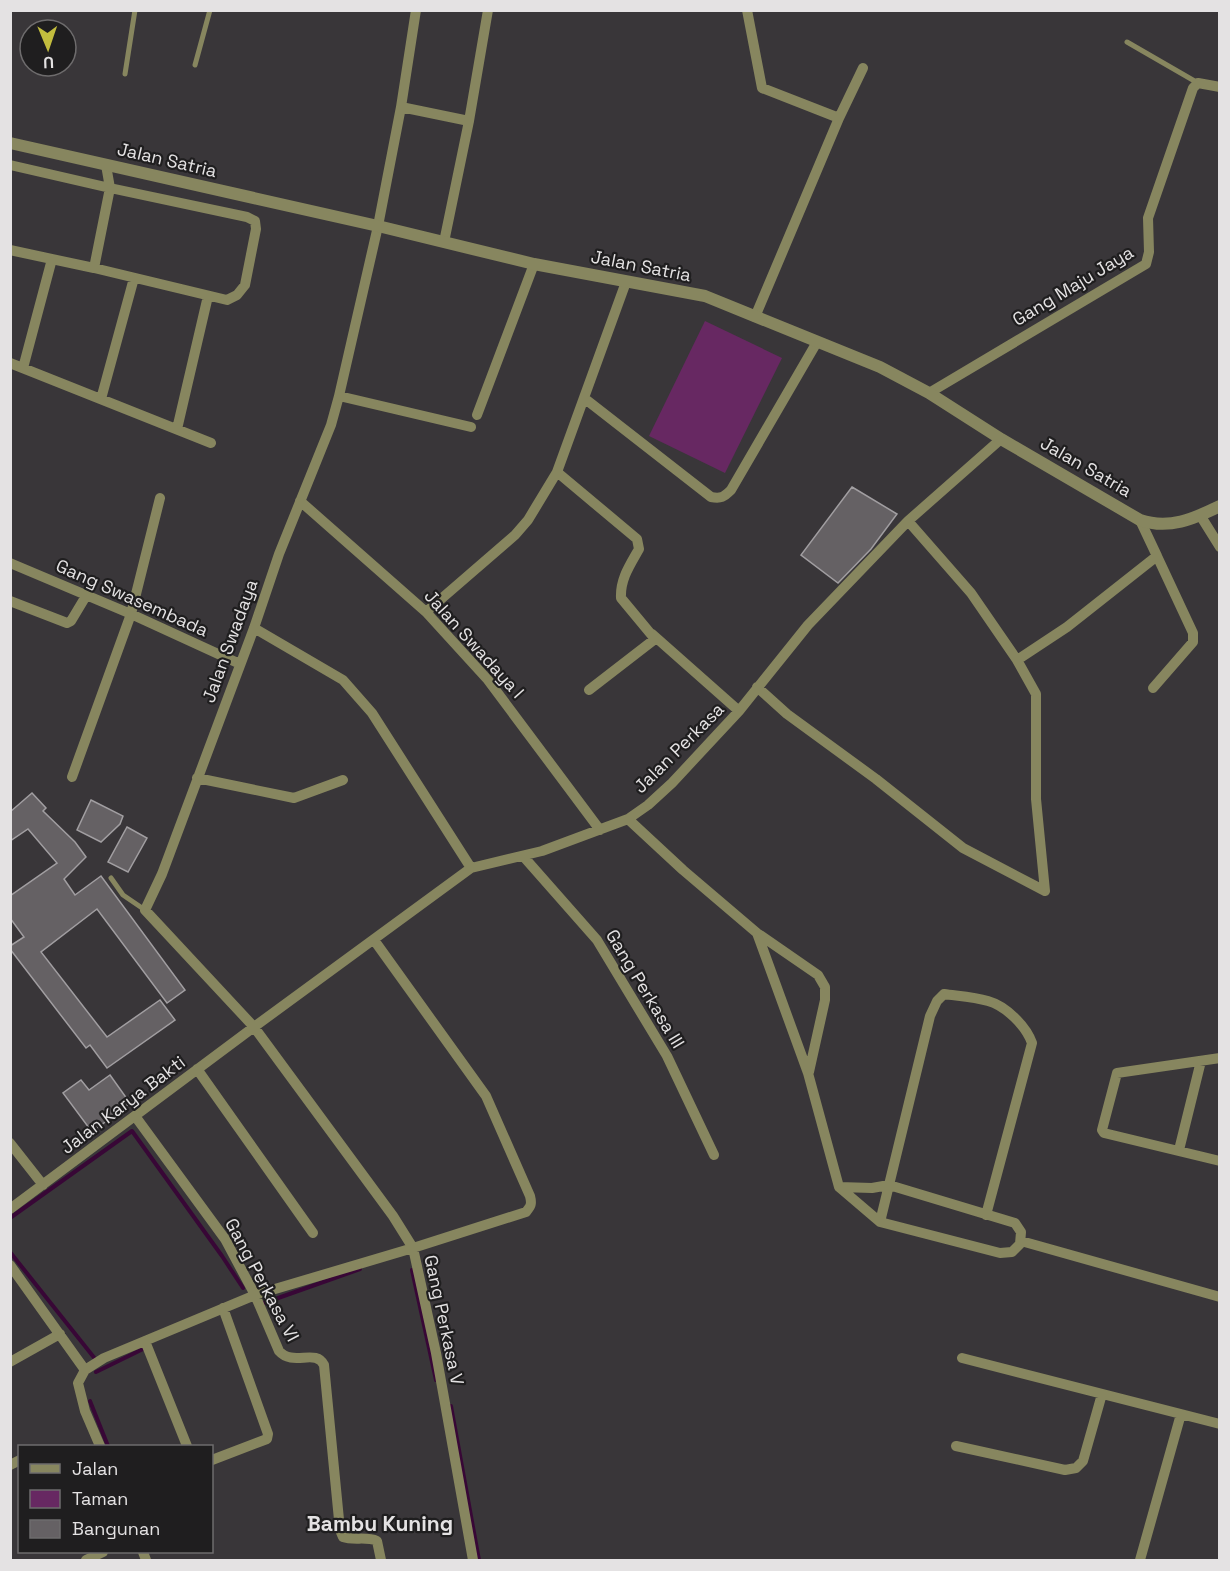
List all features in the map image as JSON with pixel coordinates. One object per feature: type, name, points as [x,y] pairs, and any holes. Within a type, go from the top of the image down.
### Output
[{"type":"street","name":"Jalan Swadaya","points":[[145,910],[162,874],[254,628],[279,554],[331,425],[378,226],[401,107],[416,10]]},
{"type":"street","points":[[444,242],[469,121],[488,10]]},
{"type":"street","points":[[747,10],[762,88],[839,118]]},
{"type":"street","points":[[755,317],[839,118],[863,68]]},
{"type":"street","points":[[1198,83],[1220,87]]},
{"type":"street","name":"Gang Maju Jaya","points":[[929,393],[1146,264],[1149,252],[1148,218],[1193,88],[1198,83]]},
{"type":"street","points":[[401,107],[469,121]]},
{"type":"street","name":"Jalan Satria","points":[[10,143],[378,226],[534,264],[705,296],[880,367],[929,393],[1140,520],[1155,525],[1170,524],[1220,506]]},
{"type":"street","points":[[10,165],[247,217],[255,221],[256,229],[245,285],[237,295],[227,300],[10,250]]},
{"type":"street","points":[[94,268],[110,188],[106,165]]},
{"type":"street","points":[[23,368],[51,259]]},
{"type":"street","points":[[477,416],[534,264]]},
{"type":"street","points":[[101,399],[134,278]]},
{"type":"street","points":[[426,612],[515,535],[528,520],[557,472],[626,282]]},
{"type":"street","points":[[177,429],[208,296]]},
{"type":"street","points":[[584,398],[711,497],[719,498],[731,490],[818,342]]},
{"type":"street","points":[[10,363],[211,443]]},
{"type":"street","points":[[339,396],[471,427]]},
{"type":"street","name":"Jalan Perkasa","points":[[254,1026],[471,868],[542,851],[628,819],[648,805],[672,783],[739,711],[808,625],[908,521],[1002,439]]},
{"type":"street","points":[[557,472],[637,540],[639,549],[623,576],[620,589],[621,598],[655,639],[590,690]]},
{"type":"street","points":[[72,777],[131,614],[160,498]]},
{"type":"street","name":"Jalan Swadaya I","points":[[300,501],[426,612],[488,680],[600,830]]},
{"type":"street","points":[[1200,515],[1220,547]]},
{"type":"street","points":[[1140,520],[1194,633],[1193,642],[1153,688]]},
{"type":"street","points":[[757,687],[787,714],[876,779],[963,848],[1045,891],[1036,799],[1036,694],[1017,660],[970,593],[908,521]]},
{"type":"street","points":[[1017,660],[1067,627],[1157,556]]},
{"type":"street","name":"Gang Swasembada","points":[[10,563],[131,614],[240,664]]},
{"type":"street","points":[[10,601],[67,623],[71,621],[86,596]]},
{"type":"street","points":[[254,628],[343,680],[372,713],[471,868]]},
{"type":"street","points":[[651,633],[739,711]]},
{"type":"street","points":[[197,778],[294,798],[343,780]]},
{"type":"street","points":[[628,819],[757,933],[818,975],[825,987],[825,1000],[808,1072]]},
{"type":"street","name":"Gang Perkasa III","points":[[523,856],[597,940],[667,1056],[714,1155]]},
{"type":"street","points":[[145,910],[254,1026]]},
{"type":"street","points":[[757,933],[808,1072],[839,1187],[880,1222],[1000,1253],[1012,1252],[1021,1241],[1021,1232],[1016,1223],[1010,1220],[986,1215],[889,1185],[872,1188],[839,1187]]},
{"type":"street","points":[[100,1445],[85,1411],[78,1383],[85,1370],[104,1358],[255,1295],[526,1212],[532,1203],[486,1096],[374,940]]},
{"type":"street","points":[[880,1222],[930,1016],[937,1001],[944,994],[990,1001],[1018,1019],[1028,1032],[1032,1043],[986,1215]]},
{"type":"street","name":"Jalan Karya Bakti","points":[[10,1209],[254,1026]]},
{"type":"street","name":"Gang Perkasa V","points":[[254,1026],[393,1216],[413,1248],[436,1353],[473,1560]]},
{"type":"street","points":[[1220,1058],[1117,1073],[1102,1130],[1104,1133],[1220,1161]]},
{"type":"street","points":[[1179,1150],[1201,1061]]},
{"type":"street","points":[[197,1069],[313,1233]]},
{"type":"street","name":"Gang Perkasa VI","points":[[135,1116],[225,1239],[255,1295],[279,1351],[284,1357],[291,1359],[316,1357],[324,1365],[340,1530],[343,1536],[349,1539],[377,1540],[381,1560]]},
{"type":"street","points":[[10,1143],[43,1185]]},
{"type":"street","points":[[1021,1241],[1220,1297]]},
{"type":"street","points":[[10,1265],[85,1370]]},
{"type":"street","points":[[213,1460],[267,1439],[268,1434],[223,1308]]},
{"type":"street","points":[[10,1362],[60,1334]]},
{"type":"street","points":[[145,1341],[187,1445]]},
{"type":"street","points":[[962,1358],[1220,1424]]},
{"type":"street","points":[[956,1446],[1065,1470],[1076,1468],[1083,1461],[1102,1394]]},
{"type":"street","points":[[1140,1560],[1181,1414]]},
{"type":"street","points":[[86,1560],[100,1553]]},
{"type":"lane","points":[[125,74],[135,10]]},
{"type":"lane","points":[[195,65],[210,10]]},
{"type":"lane","points":[[1127,42],[1198,83]]},
{"type":"lane","points":[[111,878],[123,895],[145,910]]},
{"type":"green space","points":[[705,321],[782,358],[725,473],[649,436]]},
{"type":"building","points":[[852,487],[897,514],[871,549],[838,583],[801,555]]},
{"type":"building","points":[[32,793],[46,808],[43,811],[75,842],[86,857],[64,879],[75,895],[101,876],[185,990],[167,1003],[97,909],[41,952],[107,1037],[160,1000],[175,1020],[107,1068],[90,1045],[86,1048],[10,949],[10,946],[24,937],[10,918],[10,896],[57,863],[28,829],[10,841],[10,812]]},
{"type":"building","points":[[91,800],[123,816],[120,824],[101,842],[77,830]]},
{"type":"building","points":[[127,827],[147,838],[128,872],[108,862]]},
{"type":"building","points":[[110,1075],[130,1103],[92,1132],[63,1093],[81,1080],[89,1090]]},
{"type":"waterway","points":[[10,1218],[132,1131],[243,1288]]},
{"type":"waterway","points":[[10,1252],[96,1360],[98,1359]]},
{"type":"waterway","points":[[264,1303],[360,1269]]},
{"type":"waterway","points":[[412,1270],[436,1380]]},
{"type":"waterway","points":[[96,1372],[143,1349]]},
{"type":"waterway","points":[[90,1401],[108,1445]]},
{"type":"waterway","points":[[451,1406],[479,1560]]},
{"type":"district","name":"Bambu Kuning","points":[[380,1524]]}]
